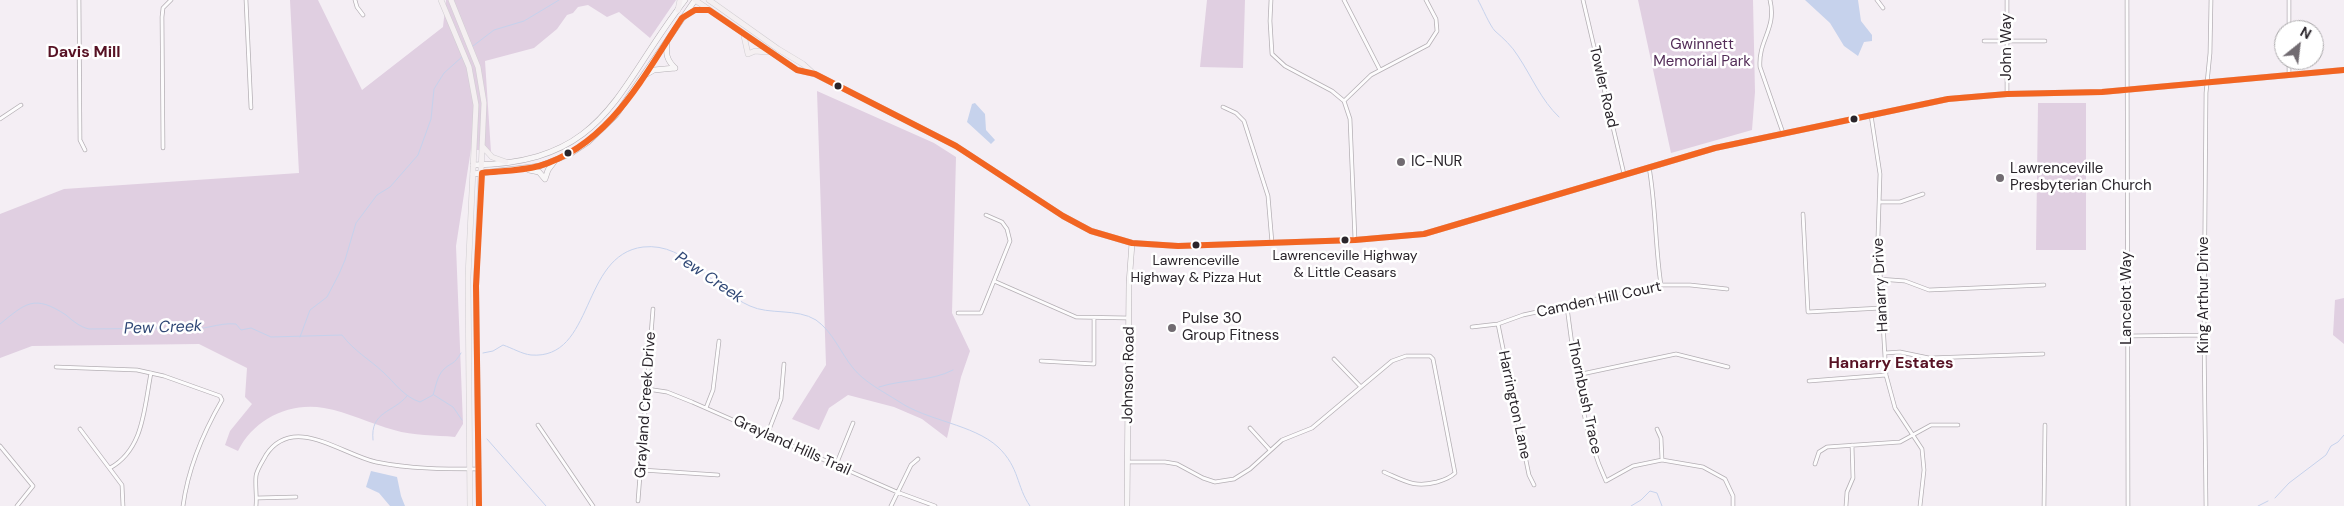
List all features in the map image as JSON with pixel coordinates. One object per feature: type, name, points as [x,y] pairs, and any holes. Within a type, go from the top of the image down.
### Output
[{"type":"main road","points":[[441,0],[464,52],[472,80],[476,105],[468,277],[470,506]]},
{"type":"main road","points":[[451,0],[470,44],[479,75],[484,103],[476,286],[479,506]]},
{"type":"main road","points":[[678,10],[680,0]]},
{"type":"main road","points":[[474,165],[524,161],[554,152],[590,130],[608,110],[685,0]]},
{"type":"main road","points":[[473,174],[526,169],[555,161],[570,154],[605,127],[695,0],[772,55]]},
{"type":"main road","points":[[709,0],[815,74],[956,146],[1078,225],[1104,236],[1132,243],[1178,246],[1355,240],[1424,234],[1723,146],[1948,99],[2007,94],[2127,90],[2344,70]]},
{"type":"main road","points":[[714,0],[719,7]]},
{"type":"main road","points":[[682,18],[696,10],[709,10]]},
{"type":"main road","points":[[742,33],[747,45],[748,54],[764,51],[798,70],[815,74]]},
{"type":"main road","points":[[642,76],[654,70],[675,68],[668,61],[666,53],[668,39]]},
{"type":"main road","points":[[483,148],[492,157],[506,162]]},
{"type":"main road","points":[[526,169],[539,172],[545,179],[548,170],[555,161]]},
{"type":"main road","name":"Johnson Road","points":[[1127,506],[1132,243]]},
{"type":"street","points":[[79,0],[80,140],[85,150]]},
{"type":"street","points":[[163,148],[162,17],[163,8],[170,0]]},
{"type":"street","points":[[246,0],[251,108]]},
{"type":"street","points":[[355,0],[363,15]]},
{"type":"street","points":[[1271,0],[1272,54],[1285,66],[1332,91],[1344,101],[1350,119],[1355,240]]},
{"type":"street","points":[[1344,0],[1380,70]]},
{"type":"street","points":[[1344,101],[1371,75],[1428,45],[1437,31],[1436,19],[1426,0]]},
{"type":"street","name":"Towler Road","points":[[1583,0],[1624,174]]},
{"type":"street","points":[[1770,0],[1773,12],[1771,28],[1759,56],[1760,67],[1783,134]]},
{"type":"street","points":[[1877,0],[1883,8]]},
{"type":"street","name":"John Way","points":[[2007,0],[2007,94]]},
{"type":"street","name":"Lancelot Way","points":[[2127,0],[2128,506]]},
{"type":"street","name":"King Arthur Drive","points":[[2206,506],[2204,334],[2207,84],[2210,53],[2211,0]]},
{"type":"street","points":[[2289,0],[2289,20]]},
{"type":"street","points":[[1984,41],[2045,41]]},
{"type":"street","points":[[2289,70],[2289,75]]},
{"type":"street","points":[[0,118],[21,105]]},
{"type":"street","points":[[1223,108],[1236,113],[1244,121],[1268,196],[1272,243]]},
{"type":"street","name":"Hanarry Drive","points":[[1871,115],[1880,174],[1879,280],[1886,375],[1894,408],[1922,449],[1924,459],[1920,506]]},
{"type":"street","points":[[1649,167],[1653,189],[1656,253],[1661,285]]},
{"type":"street","points":[[1881,202],[1900,202],[1923,194]]},
{"type":"street","points":[[1803,214],[1808,312],[1881,308]]},
{"type":"street","points":[[958,313],[981,313],[1009,245],[1010,236],[1002,222],[986,215]]},
{"type":"street","points":[[1879,280],[1905,281],[1928,290],[2044,285]]},
{"type":"street","points":[[994,282],[1076,317],[1130,318]]},
{"type":"street","name":"Camden Hill Court","points":[[1472,327],[1498,324],[1523,316],[1661,285],[1690,284],[1727,289]]},
{"type":"street","name":"Thornbush Trace","points":[[1567,307],[1577,375],[1594,454],[1606,481],[1633,466],[1662,460],[1703,467],[1724,479],[1733,496],[1733,506]]},
{"type":"street","name":"Grayland Creek Drive","points":[[638,501],[642,470],[653,308]]},
{"type":"street","points":[[1041,361],[1094,364],[1094,318]]},
{"type":"street","name":"Harrington Lane","points":[[1498,324],[1528,475],[1534,485]]},
{"type":"street","points":[[2128,336],[2204,334]]},
{"type":"street","points":[[706,408],[713,390],[719,341]]},
{"type":"street","points":[[1885,352],[1900,352],[1929,358],[2043,354]]},
{"type":"street","points":[[1577,375],[1676,354],[1728,367]]},
{"type":"street","points":[[1127,462],[1165,462],[1177,464],[1203,478],[1215,482],[1234,479],[1250,469],[1282,440],[1312,428],[1392,361],[1406,356],[1430,356],[1433,360],[1455,473],[1443,480],[1426,485],[1414,485],[1384,472]]},
{"type":"street","points":[[1334,359],[1360,386]]},
{"type":"street","points":[[767,435],[781,399],[784,364]]},
{"type":"street","points":[[56,367],[137,370],[220,396],[222,400],[198,448],[190,471],[183,506]]},
{"type":"street","points":[[110,468],[126,457],[139,435],[151,373]]},
{"type":"street","points":[[1809,381],[1886,375]]},
{"type":"street","name":"Grayland Hills Trail","points":[[647,389],[667,392],[897,492],[936,506]]},
{"type":"street","points":[[836,465],[853,423]]},
{"type":"street","points":[[1815,464],[1819,452],[1827,447],[1900,442],[1931,426],[1958,424]]},
{"type":"street","points":[[538,425],[592,506]]},
{"type":"street","points":[[2044,506],[2045,426]]},
{"type":"street","points":[[80,428],[122,485],[123,506]]},
{"type":"street","points":[[1250,428],[1270,450]]},
{"type":"street","points":[[1657,429],[1662,438],[1662,460]]},
{"type":"street","points":[[256,506],[256,475],[265,457],[277,442],[295,436],[310,438],[377,462],[409,468],[479,469]]},
{"type":"street","points":[[1846,506],[1847,492],[1853,478],[1852,445]]},
{"type":"street","points":[[0,446],[33,486],[17,506]]},
{"type":"street","points":[[891,506],[910,465],[918,459]]},
{"type":"street","points":[[642,470],[718,475]]},
{"type":"street","points":[[257,498],[296,497]]},
{"type":"green space","points":[[290,0],[318,0],[362,90],[443,27],[446,0],[676,0],[650,38],[619,12],[607,17],[588,5],[578,7],[573,13],[567,15],[557,29],[534,48],[485,61],[491,152],[471,149],[456,246],[463,424],[455,437],[401,432],[342,412],[311,407],[298,408],[274,415],[253,430],[238,451],[225,445],[230,431],[252,404],[245,397],[247,368],[199,344],[32,346],[0,358],[0,214],[64,189],[299,173]]},
{"type":"green space","points":[[1207,0],[1245,0],[1243,68],[1200,67]]},
{"type":"green space","name":"Gwinnett Memorial Park","points":[[1638,0],[1753,0],[1755,92],[1752,130],[1671,153]]},
{"type":"green space","points":[[817,91],[934,143],[956,157],[952,313],[970,351],[961,377],[947,438],[922,419],[894,407],[848,395],[829,408],[819,430],[792,419],[826,365]]},
{"type":"green space","points":[[2038,103],[2086,103],[2086,250],[2036,250]]},
{"type":"green space","points":[[2344,298],[2344,344],[2333,335],[2335,300]]},
{"type":"water","points":[[1805,0],[1858,0],[1861,21],[1872,35],[1872,41],[1864,42],[1858,56],[1844,46],[1830,23]]},
{"type":"water","points":[[975,103],[985,114],[986,130],[995,140],[991,144],[967,122],[972,104]]},
{"type":"water","points":[[371,471],[397,477],[405,506],[390,506],[379,493],[366,487]]},
{"type":"waterway","points":[[473,46],[494,30],[524,21],[559,0]]},
{"type":"waterway","points":[[1478,0],[1493,29],[1516,52],[1542,96],[1559,117]]},
{"type":"waterway","points":[[300,337],[310,310],[327,297],[339,274],[356,223],[377,195],[390,187],[418,155],[431,119],[434,89],[444,73],[463,56]]},
{"type":"waterway","name":"Pew Creek","points":[[483,353],[493,351],[503,345],[531,355],[552,352],[567,341],[578,325],[608,268],[623,254],[643,247],[659,247],[687,259],[737,299],[750,306],[758,309],[800,314],[816,320],[832,336],[853,368],[868,382],[910,408],[988,439],[998,447],[1010,462],[1030,506]]},
{"type":"waterway","name":"Pew Creek","points":[[0,324],[24,306],[38,303],[55,308],[74,322],[89,329],[197,329],[223,324],[236,324],[241,330],[251,328],[271,337],[342,335],[404,393],[420,402],[433,395],[438,378],[461,353]]},
{"type":"waterway","points":[[879,387],[935,377],[953,370]]},
{"type":"waterway","points":[[434,395],[453,407],[462,420]]},
{"type":"waterway","points":[[373,440],[375,423],[407,396]]},
{"type":"waterway","points":[[2275,498],[2289,483],[2326,455],[2331,446],[2344,435]]},
{"type":"waterway","points":[[487,439],[546,506]]},
{"type":"waterway","name":"Pew Creek","points":[[1631,506],[1650,491],[1657,493],[1662,506]]},
{"type":"waterway","points":[[2258,506],[2268,501]]},
{"type":"transit line","points":[[479,506],[476,286],[482,173],[539,166],[564,156],[586,142],[623,105],[682,18],[695,10],[709,10],[797,70],[815,74],[956,146],[1063,216],[1091,231],[1132,243],[1178,246],[1355,240],[1424,234],[1715,148],[1948,99],[2007,94],[2102,92],[2344,70]]},
{"type":"place","name":"IC-NUR","points":[[1401,162]]},
{"type":"place","name":"Lawrenceville Presbyterian Church","points":[[2000,178]]},
{"type":"place","name":"Lawrenceville Highway & Little Ceasars","points":[[1345,240]]},
{"type":"place","name":"Lawrenceville Highway & Pizza Hut","points":[[1196,245]]},
{"type":"place","name":"Pulse 30 Group Fitness","points":[[1172,328]]},
{"type":"district","name":"Davis Mill","points":[[84,53]]},
{"type":"district","name":"Hanarry Estates","points":[[1891,364]]}]
